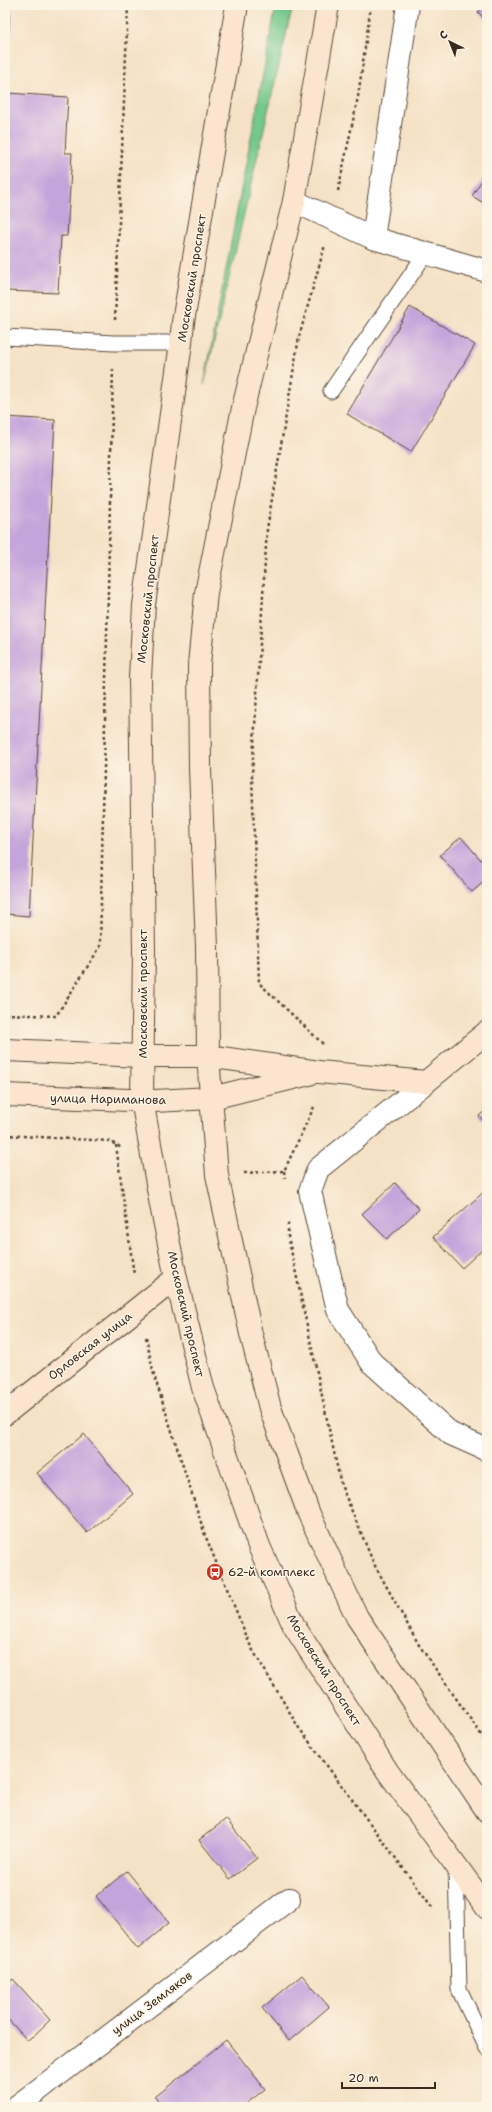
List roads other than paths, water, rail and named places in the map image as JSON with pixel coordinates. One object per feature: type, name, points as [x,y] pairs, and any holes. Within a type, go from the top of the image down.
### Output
[{"type":"main road","name":"Московский проспект","points":[[237,5],[183,322],[144,605],[140,678],[142,901],[144,950],[142,1100],[176,1278],[203,1388],[259,1546],[294,1626],[388,1772],[487,1908]]},
{"type":"main road","points":[[328,5],[294,201],[243,408],[206,593],[199,665],[200,769],[207,947],[208,1056],[217,1175],[251,1334],[270,1408],[309,1514],[357,1617],[487,1811]]},
{"type":"main road","points":[[5,1050],[142,1056],[208,1056],[319,1072],[426,1082],[487,1032]]},
{"type":"main road","name":"улица Нариманова","points":[[5,1095],[142,1100],[212,1098],[319,1072]]},
{"type":"main road","name":"Орловская улица","points":[[5,1414],[176,1278]]},
{"type":"street","points":[[372,238],[408,5]]},
{"type":"street","points":[[294,201],[372,238],[487,271]]},
{"type":"street","points":[[426,1082],[318,1169],[310,1191],[338,1310],[372,1363],[451,1434],[487,1450]]},
{"type":"street","name":"улица Земляков","points":[[16,2107],[288,1898]]},
{"type":"street","points":[[5,2097],[13,2107]]},
{"type":"lane","points":[[331,391],[426,253]]},
{"type":"lane","points":[[5,337],[114,343],[181,343]]},
{"type":"lane","points":[[456,1864],[459,1989],[487,2048]]},
{"type":"place","name":"62-й комплекс","points":[[215,1572]]}]
